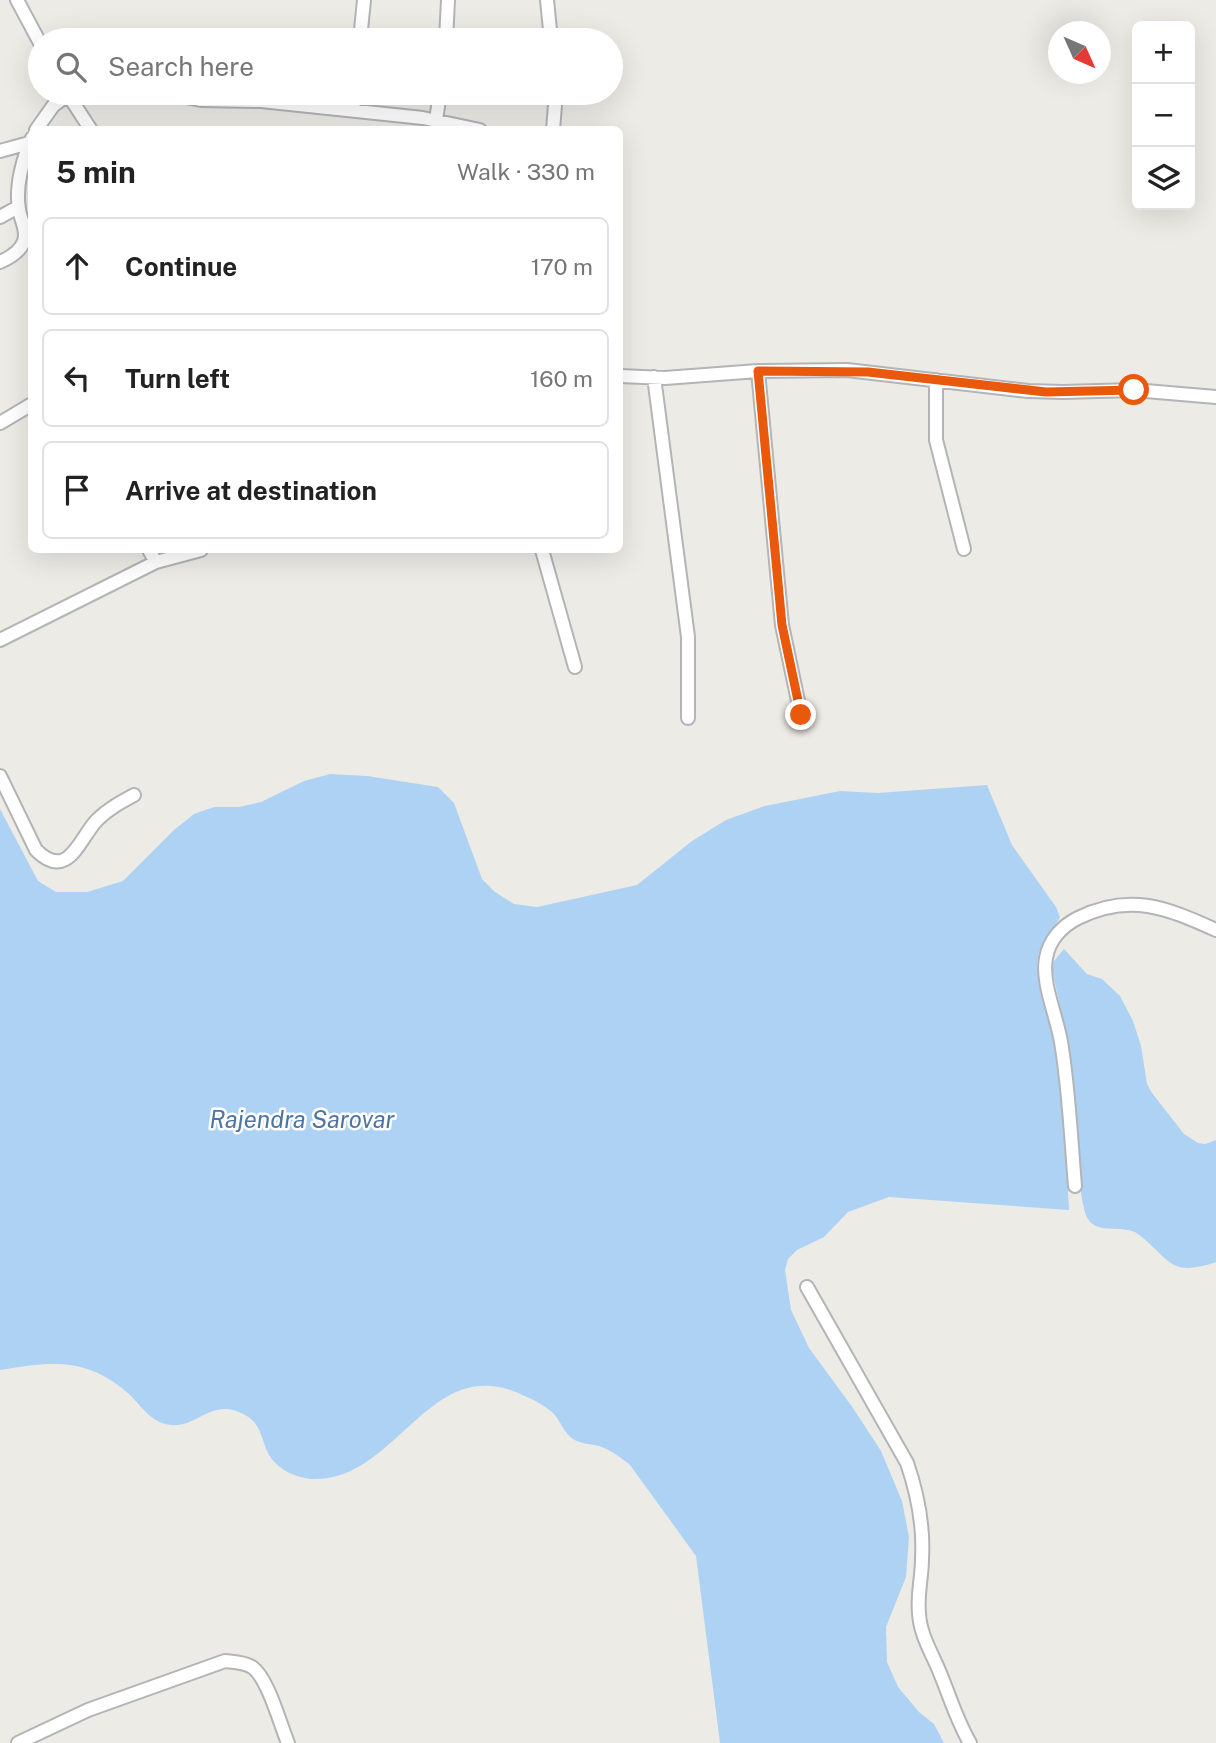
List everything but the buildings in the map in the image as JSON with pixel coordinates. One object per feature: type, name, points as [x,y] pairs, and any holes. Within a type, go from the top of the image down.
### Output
[{"type":"street","points":[[17,0],[32,28]]},
{"type":"street","points":[[361,28],[364,0]]},
{"type":"street","points":[[447,28],[448,0]]},
{"type":"street","points":[[547,0],[550,28]]},
{"type":"street","points":[[39,126],[54,105]]},
{"type":"street","points":[[75,105],[89,126]]},
{"type":"street","points":[[296,105],[436,120],[462,126]]},
{"type":"street","points":[[353,110],[354,105]]},
{"type":"street","points":[[436,120],[438,105]]},
{"type":"street","points":[[553,126],[555,105]]},
{"type":"street","points":[[0,151],[28,142]]},
{"type":"street","points":[[0,262],[15,253],[23,244],[26,234],[18,207],[22,173],[28,152]]},
{"type":"street","points":[[0,217],[18,207]]},
{"type":"street","points":[[623,376],[847,370],[1037,391],[1134,390],[1216,397]]},
{"type":"street","points":[[758,371],[782,625],[801,715]]},
{"type":"street","points":[[654,377],[688,637],[688,718]]},
{"type":"street","points":[[936,380],[936,440],[964,549]]},
{"type":"street","points":[[0,423],[28,406]]},
{"type":"street","points":[[151,553],[156,562]]},
{"type":"street","points":[[0,639],[156,562],[190,553]]},
{"type":"street","points":[[543,553],[575,667]]},
{"type":"street","points":[[0,776],[36,850],[53,862],[71,856],[99,818],[134,795]]},
{"type":"street","points":[[1075,1186],[1064,1062],[1044,968],[1050,945],[1056,935],[1074,920],[1121,904],[1167,909],[1216,930]]},
{"type":"street","points":[[807,1287],[907,1463],[918,1495],[922,1527],[919,1613],[923,1637],[970,1743]]},
{"type":"street","points":[[18,1743],[88,1710],[225,1661],[242,1662],[262,1677],[288,1743]]},
{"type":"water","name":"Rajendra Sarovar","points":[[330,774],[367,776],[438,787],[454,803],[482,879],[495,892],[514,904],[537,907],[637,885],[692,841],[726,820],[765,806],[840,791],[878,793],[987,785],[1012,845],[1056,907],[1060,917],[1042,946],[1037,967],[1055,1035],[1062,1092],[1069,1210],[889,1197],[848,1212],[824,1237],[797,1250],[788,1259],[785,1270],[791,1310],[809,1348],[881,1451],[902,1501],[909,1537],[906,1577],[886,1627],[887,1662],[898,1687],[919,1712],[934,1724],[944,1743],[720,1743],[696,1556],[630,1465],[599,1446],[573,1439],[551,1411],[527,1397],[494,1386],[465,1389],[440,1401],[370,1460],[344,1474],[308,1479],[278,1465],[269,1455],[255,1423],[233,1410],[213,1411],[186,1423],[165,1424],[150,1416],[114,1382],[84,1368],[52,1364],[0,1370],[0,809],[38,881],[56,892],[87,892],[123,881],[194,814],[214,807],[239,807],[261,802],[304,781]]},
{"type":"water","points":[[1064,949],[1087,974],[1102,979],[1120,996],[1133,1021],[1141,1046],[1147,1084],[1184,1134],[1198,1143],[1205,1144],[1216,1140],[1216,1262],[1188,1268],[1179,1267],[1138,1234],[1098,1227],[1088,1219],[1079,1176],[1070,1056],[1052,969],[1054,961]]},
{"type":"route","points":[[801,715],[782,625],[758,371],[868,372],[1046,392],[1134,390]]}]
